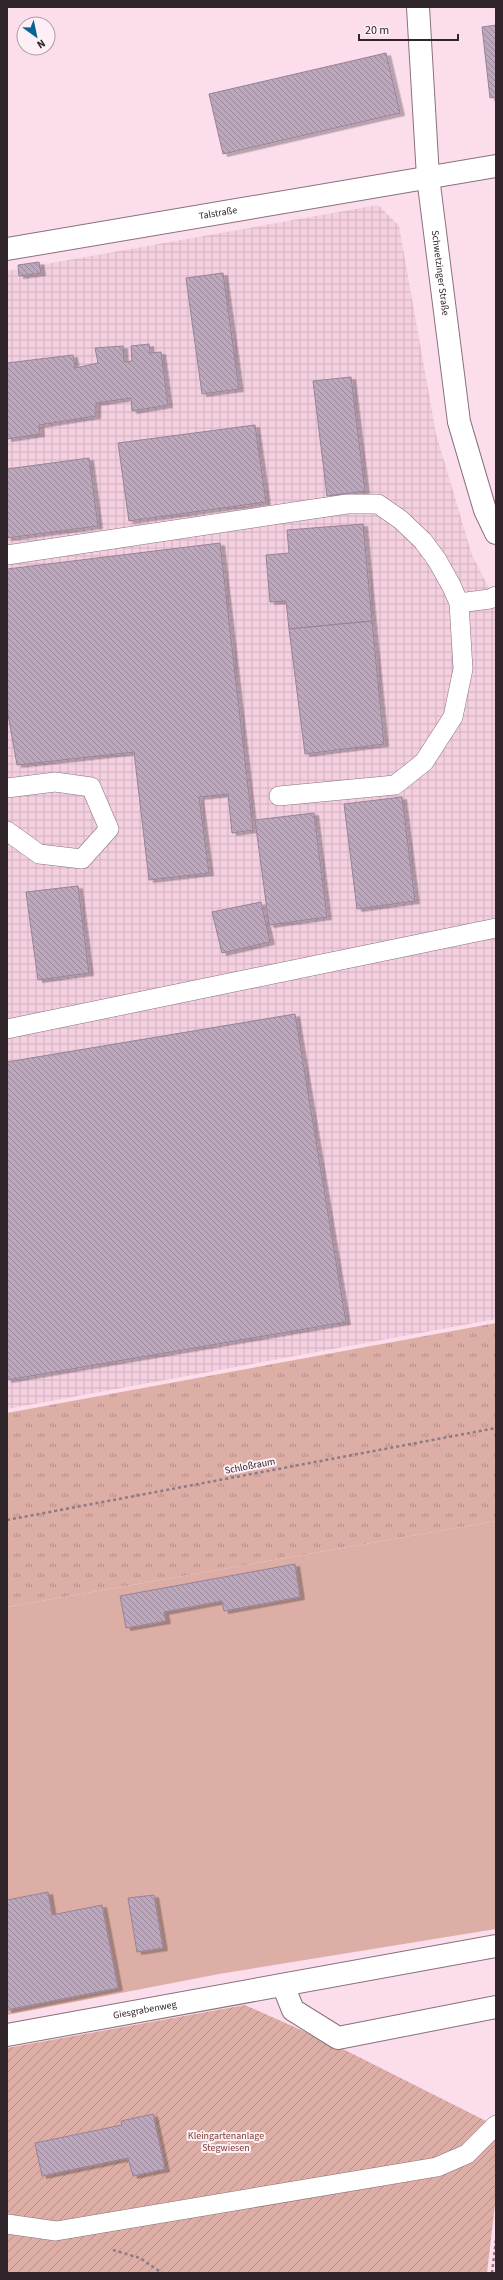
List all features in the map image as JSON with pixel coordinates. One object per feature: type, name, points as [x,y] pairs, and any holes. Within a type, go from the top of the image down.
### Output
[{"type":"street","name":"Schwetzinger Straße","points":[[418,7],[428,177],[460,422],[485,510],[496,533]]},
{"type":"street","name":"Talstraße","points":[[7,249],[496,166]]},
{"type":"street","name":"Giesgrabenweg","points":[[7,2035],[496,1946]]},
{"type":"street","points":[[283,1985],[293,2010],[338,2038],[496,2007]]},
{"type":"lane","points":[[7,555],[347,504],[378,504],[400,520],[423,541],[437,560],[459,603],[463,670],[453,717],[424,762],[395,785],[279,796]]},
{"type":"lane","points":[[459,603],[490,599],[496,596]]},
{"type":"lane","points":[[7,788],[54,782],[91,787],[109,829],[82,859],[38,854],[7,831]]},
{"type":"lane","points":[[7,1029],[496,928]]},
{"type":"lane","points":[[7,2224],[56,2231],[437,2167],[468,2154],[496,2125]]},
{"type":"path","name":"Schloßraum","points":[[7,1520],[496,1428]]},
{"type":"path","points":[[492,2273],[496,2240]]},
{"type":"shaded area","points":[[378,205],[399,226],[436,434],[472,555],[496,602],[496,1319],[7,1409],[7,271]]},
{"type":"green space","points":[[496,1323],[496,1521],[7,1607],[7,1413]]},
{"type":"green space","points":[[496,1521],[496,1929],[219,1974],[7,2015],[7,1607]]},
{"type":"green space","name":"Kleingartenanlage Stegwiesen","points":[[245,2005],[337,2046],[496,2126],[496,2196],[487,2273],[7,2273],[7,2048]]},
{"type":"building","points":[[496,25],[496,97],[490,98],[482,27]]},
{"type":"building","points":[[386,53],[400,113],[223,154],[209,94]]},
{"type":"building","points":[[39,262],[41,273],[19,276],[18,265]]},
{"type":"building","points":[[223,273],[239,389],[202,394],[186,278]]},
{"type":"building","points":[[149,344],[150,353],[161,352],[168,405],[132,411],[131,398],[96,403],[96,416],[39,425],[40,434],[7,439],[7,363],[73,355],[75,368],[98,363],[95,348],[123,346],[124,362],[132,361],[131,346]]},
{"type":"building","points":[[351,377],[365,491],[327,496],[313,381]]},
{"type":"building","points":[[255,425],[266,502],[129,521],[118,443]]},
{"type":"building","points":[[89,458],[98,526],[7,538],[7,469]]},
{"type":"building","points":[[363,524],[372,621],[289,629],[286,601],[270,602],[266,555],[289,553],[287,530]]},
{"type":"building","points":[[220,543],[253,830],[232,833],[228,794],[199,797],[209,873],[149,880],[134,752],[17,765],[7,709],[7,569]]},
{"type":"building","points":[[372,621],[384,744],[305,754],[289,629]]},
{"type":"building","points":[[402,797],[415,901],[357,909],[344,804]]},
{"type":"building","points":[[314,813],[327,917],[269,925],[255,820]]},
{"type":"building","points":[[78,886],[89,973],[38,980],[26,892]]},
{"type":"building","points":[[261,902],[270,942],[222,953],[212,912]]},
{"type":"building","points":[[295,1014],[346,1322],[7,1380],[7,1062]]},
{"type":"building","points":[[295,1564],[300,1597],[224,1611],[222,1601],[164,1612],[166,1621],[126,1628],[120,1596]]},
{"type":"building","points":[[48,1892],[52,1915],[102,1905],[118,1988],[7,2010],[7,1900]]},
{"type":"building","points":[[154,1895],[163,1948],[137,1952],[128,1898]]},
{"type":"building","points":[[153,2114],[165,2169],[133,2176],[128,2158],[42,2176],[35,2143],[122,2125],[121,2121]]}]
